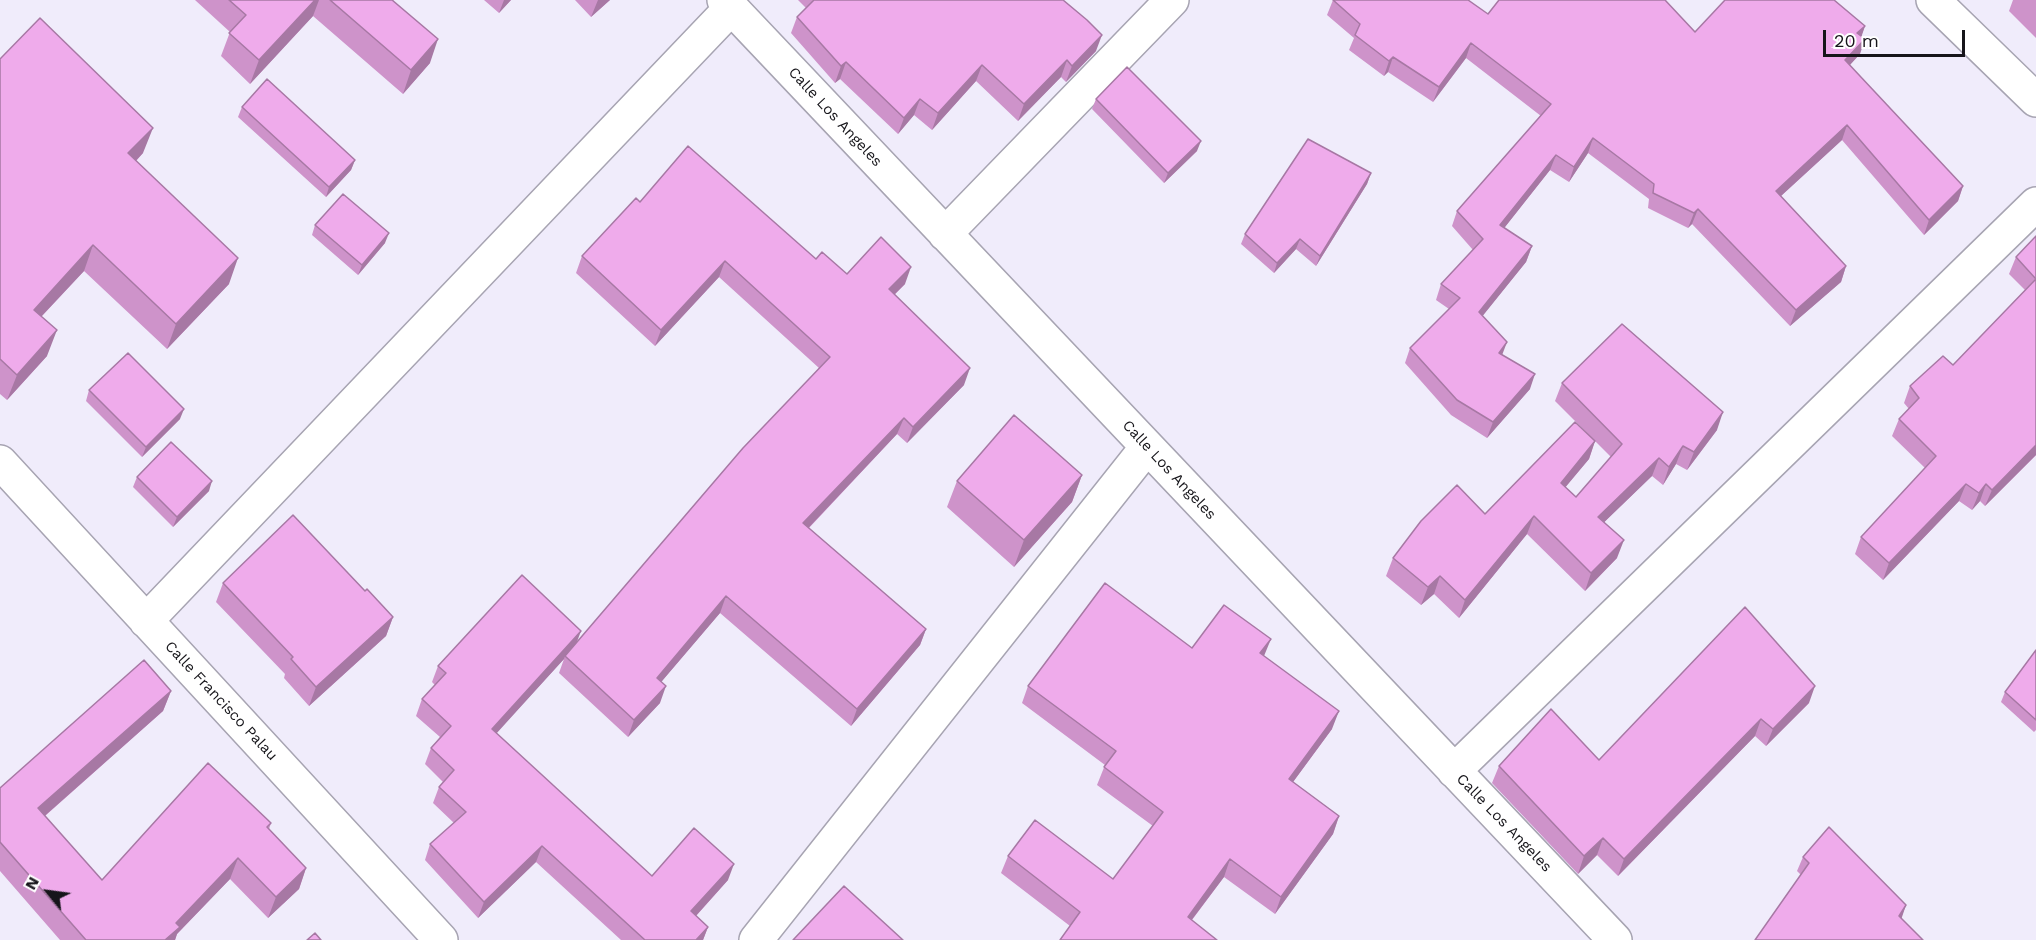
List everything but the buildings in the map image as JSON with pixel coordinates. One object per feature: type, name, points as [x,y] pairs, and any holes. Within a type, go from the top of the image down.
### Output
[{"type":"street","points":[[945,234],[1172,0]]},
{"type":"street","points":[[1933,0],[2036,100]]},
{"type":"street","points":[[146,621],[727,4]]},
{"type":"street","name":"Calle Los Angeles","points":[[727,4],[1615,940]]},
{"type":"street","points":[[1454,771],[2036,204]]},
{"type":"street","points":[[756,940],[1148,447]]},
{"type":"street","name":"Calle Francisco Palau","points":[[0,462],[441,940]]}]
